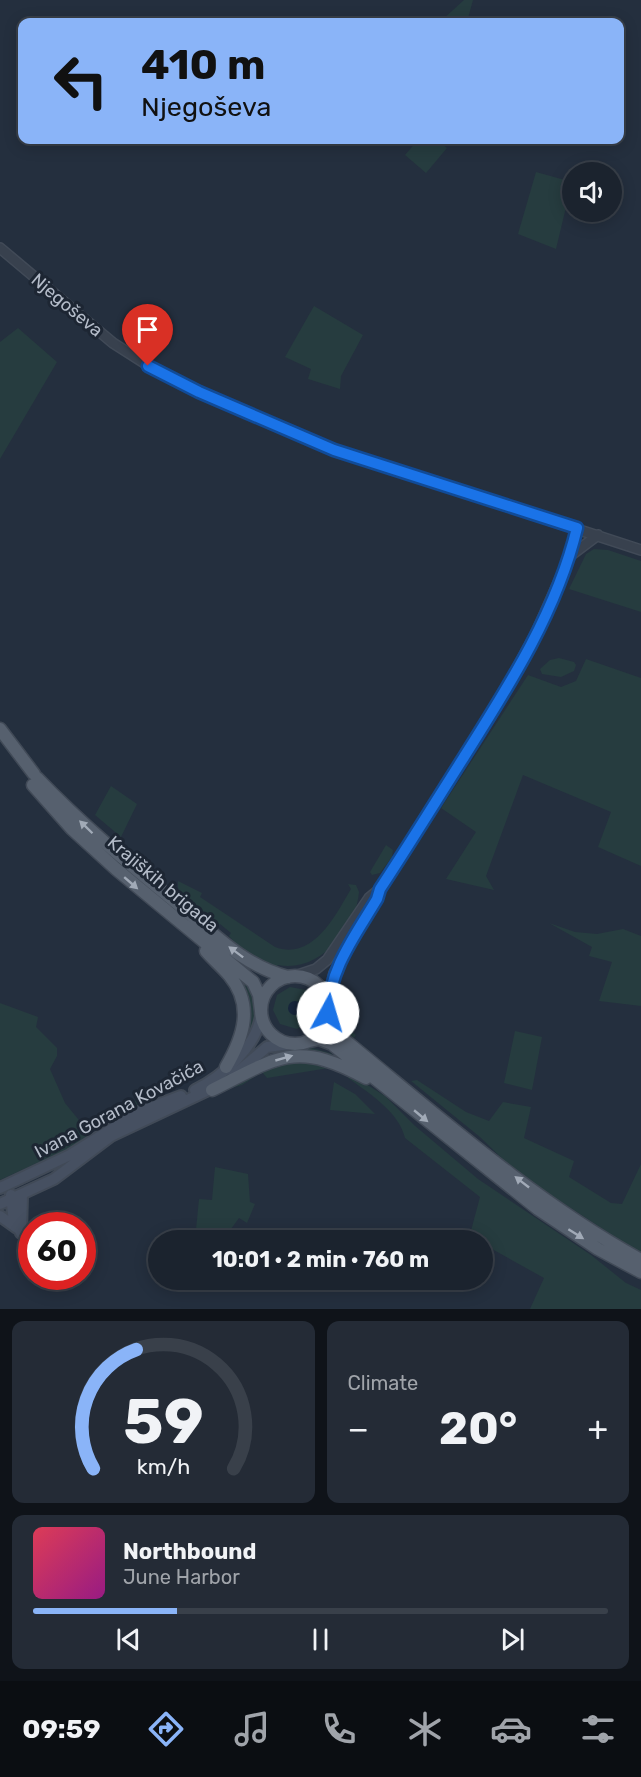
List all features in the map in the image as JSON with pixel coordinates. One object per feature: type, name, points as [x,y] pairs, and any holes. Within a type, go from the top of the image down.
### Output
[{"type":"main road","name":"Krajiških brigada","points":[[0,729],[34,780],[72,830],[191,934],[254,982],[259,995],[261,1014]]},
{"type":"main road","name":"Krajiških brigada","points":[[0,744],[34,780],[95,836],[224,943],[265,970],[292,976]]},
{"type":"main road","points":[[191,934],[229,975],[243,1003],[243,1031],[226,1067]]},
{"type":"main road","points":[[641,1260],[539,1196],[342,1038],[331,1024],[328,1007],[316,983],[292,976],[271,985],[265,993],[261,1014],[270,1033],[290,1044],[320,1039],[332,1044],[538,1209],[598,1249],[641,1272]]},
{"type":"main road","points":[[305,1042],[321,1031],[328,1007]]},
{"type":"main road","name":"Ivana Gorana Kovačića","points":[[0,1188],[81,1149],[140,1112],[205,1085],[226,1067],[253,1038],[261,1014]]},
{"type":"main road","name":"Ivana Gorana Kovačića","points":[[5,1202],[54,1179],[111,1136],[148,1117],[212,1090],[267,1047],[290,1044]]},
{"type":"main road","points":[[212,1090],[276,1060],[307,1055],[342,1065],[394,1093]]},
{"type":"main road","points":[[12,1182],[5,1202],[18,1226]]},
{"type":"main road","points":[[22,1195],[22,1212]]},
{"type":"main road","points":[[0,1216],[10,1221],[18,1230]]},
{"type":"street","name":"Njegoševa","points":[[0,248],[113,343],[160,373],[199,392],[334,450],[641,550]]},
{"type":"street","points":[[328,1007],[334,973],[377,899],[380,889],[502,696],[536,633],[569,558],[577,528]]},
{"type":"street","points":[[569,558],[582,545],[598,535]]},
{"type":"street","points":[[292,976],[316,969],[327,960],[369,898],[380,889]]},
{"type":"green space","points":[[464,0],[473,0],[468,18],[444,18]]},
{"type":"green space","points":[[415,144],[442,144],[447,148],[426,173],[405,155]]},
{"type":"green space","points":[[536,172],[562,179],[562,222],[556,249],[518,234]]},
{"type":"green space","points":[[314,306],[363,335],[341,376],[340,389],[308,379],[311,369],[285,357]]},
{"type":"green space","points":[[18,328],[57,362],[0,459],[0,342]]},
{"type":"green space","points":[[594,549],[608,550],[641,561],[641,612],[569,589],[586,554]]},
{"type":"green space","points":[[559,658],[574,662],[576,665],[574,671],[561,677],[542,674],[540,669],[550,660]]},
{"type":"green space","points":[[586,659],[641,678],[641,866],[598,847],[611,812],[523,775],[486,876],[494,890],[446,879],[476,832],[441,808],[528,675],[561,687],[576,681]]},
{"type":"green space","points":[[111,786],[137,804],[121,837],[95,815]]},
{"type":"green space","points":[[386,845],[393,850],[392,857],[380,873],[372,875],[370,872]]},
{"type":"green space","points":[[178,881],[202,893],[200,897],[275,947],[289,950],[301,948],[312,942],[330,923],[351,889],[348,884],[356,885],[359,892],[351,921],[333,946],[308,962],[293,966],[278,965],[275,969],[248,957],[229,936],[231,933],[220,924],[217,927],[198,916],[178,888]]},
{"type":"green space","points":[[549,923],[575,932],[597,934],[623,929],[641,936],[641,1006],[599,1001],[612,962],[589,956],[592,947]]},
{"type":"green space","points":[[236,976],[250,992],[255,1010],[252,1029],[243,1048],[244,1034]]},
{"type":"green space","points":[[290,987],[306,990],[315,1005],[311,1021],[297,1029],[280,1024],[273,1010],[277,995]],"holes":[[[294,1002],[301,1007],[301,1011],[294,1015],[288,1009]]]},
{"type":"green space","points":[[0,1003],[38,1017],[36,1027],[57,1048],[57,1056],[50,1069],[65,1103],[91,1135],[72,1147],[0,1180]]},
{"type":"green space","points":[[335,1018],[356,1035],[353,1039],[457,1126],[348,1038],[337,1025]]},
{"type":"green space","points":[[515,1031],[542,1037],[532,1090],[504,1083]]},
{"type":"green space","points":[[309,1047],[330,1053],[343,1061],[260,1061],[280,1049]]},
{"type":"green space","points":[[297,1060],[337,1067],[335,1071],[329,1068],[267,1078],[262,1072],[242,1085],[220,1091],[275,1065]]},
{"type":"green space","points":[[350,1074],[385,1096],[414,1125],[478,1179],[591,1255],[626,1283],[641,1290],[641,1309],[530,1309],[544,1278],[493,1250],[493,1230],[471,1230],[480,1197],[405,1138],[397,1120],[390,1112],[348,1078]]},
{"type":"green space","points":[[417,1080],[466,1112],[489,1121],[503,1102],[531,1107],[524,1138],[574,1161],[569,1177],[611,1203],[622,1204],[641,1164],[641,1254],[517,1173],[480,1137],[411,1081]]},
{"type":"green space","points":[[334,1082],[355,1094],[375,1114],[330,1110]]},
{"type":"green space","points":[[150,1097],[157,1100],[121,1117],[116,1114],[116,1109],[121,1104]]},
{"type":"green space","points":[[215,1167],[248,1174],[250,1202],[255,1204],[247,1223],[239,1218],[231,1229],[196,1230],[199,1199],[212,1200]]},
{"type":"water","points":[[295,1001],[300,1003],[302,1008],[300,1013],[295,1015],[290,1013],[288,1008],[290,1003]]},
{"type":"route","points":[[148,366],[199,392],[334,450],[577,528],[569,558],[554,594],[520,664],[380,889],[377,899],[340,961],[330,987],[327,1002],[328,1013]]}]
